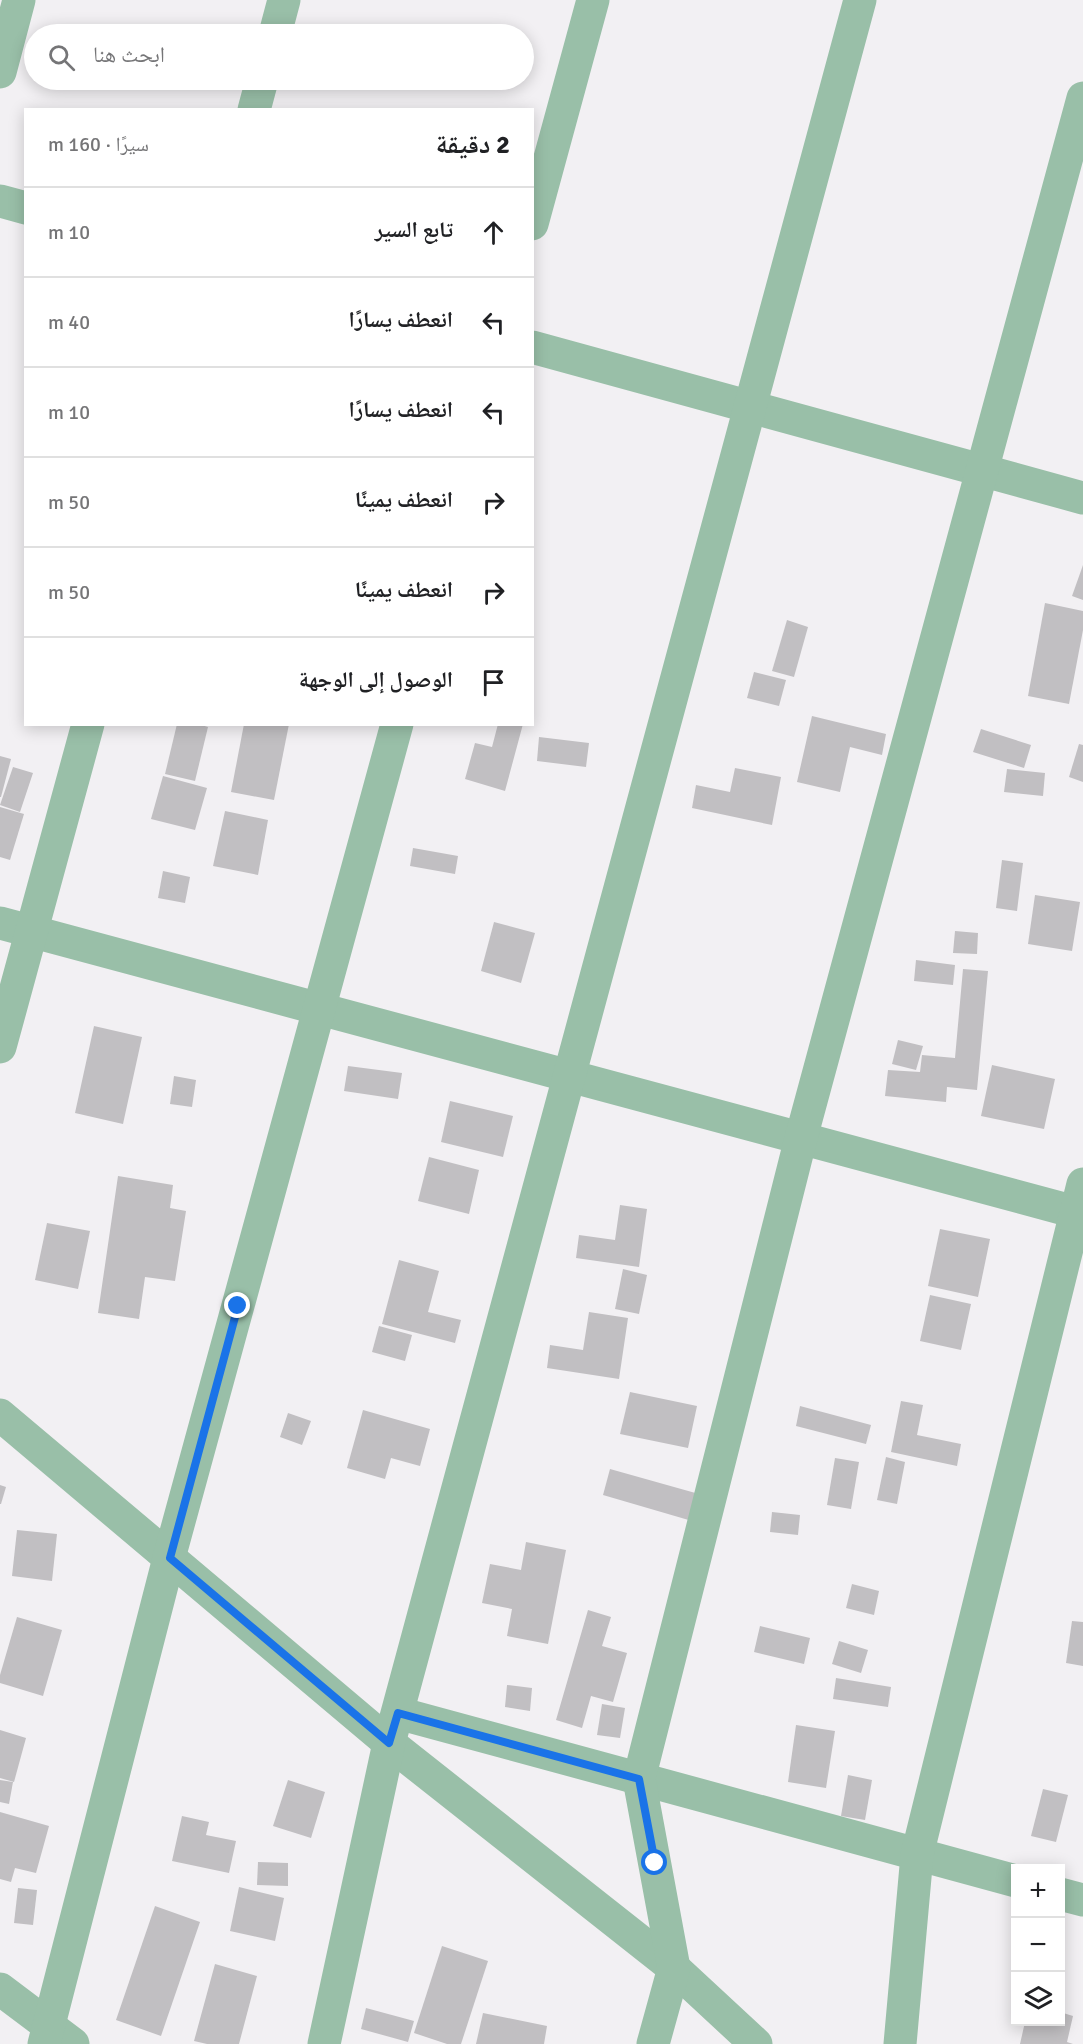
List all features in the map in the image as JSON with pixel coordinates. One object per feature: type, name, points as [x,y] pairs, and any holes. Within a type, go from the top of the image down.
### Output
[{"type":"street","points":[[0,72],[20,0]]},
{"type":"street","points":[[277,24],[284,0]]},
{"type":"street","points":[[534,217],[593,0]]},
{"type":"street","points":[[324,2044],[394,1728],[861,0]]},
{"type":"street","points":[[255,108],[259,90]]},
{"type":"street","points":[[653,2044],[674,1968],[639,1779],[801,1138],[1083,98]]},
{"type":"street","points":[[0,201],[24,207]]},
{"type":"street","points":[[534,348],[1083,498]]},
{"type":"street","points":[[0,1047],[87,726]]},
{"type":"street","points":[[0,1989],[56,2038],[170,1558],[396,726]]},
{"type":"street","points":[[0,923],[801,1138],[1080,1203],[917,1855],[900,2044]]},
{"type":"street","points":[[0,1415],[170,1558],[394,1728],[674,1968],[756,2044]]},
{"type":"street","points":[[394,1728],[639,1779],[1011,1880]]},
{"type":"street","points":[[1065,1895],[1083,1900]]},
{"type":"building","points":[[1083,565],[1083,600],[1072,596]]},
{"type":"building","points":[[1045,603],[1083,611],[1083,630],[1069,704],[1028,696]]},
{"type":"building","points":[[787,620],[808,627],[794,677],[772,671]]},
{"type":"building","points":[[754,672],[786,680],[779,706],[747,698]]},
{"type":"building","points":[[812,716],[886,734],[882,755],[850,747],[840,792],[797,782]]},
{"type":"building","points":[[177,726],[208,727],[195,781],[165,774]]},
{"type":"building","points":[[244,726],[289,726],[274,800],[231,792]]},
{"type":"building","points":[[497,726],[522,726],[505,791],[465,779],[475,743],[492,747]]},
{"type":"building","points":[[981,729],[1031,745],[1024,768],[973,752]]},
{"type":"building","points":[[539,737],[589,743],[586,767],[537,761]]},
{"type":"building","points":[[1079,744],[1083,745],[1083,782],[1069,777]]},
{"type":"building","points":[[0,756],[11,759],[1,797],[0,797]]},
{"type":"building","points":[[13,767],[33,773],[20,812],[0,805]]},
{"type":"building","points":[[735,768],[781,777],[772,825],[692,808],[696,785],[730,792]]},
{"type":"building","points":[[1007,769],[1045,773],[1043,796],[1004,792]]},
{"type":"building","points":[[163,776],[207,788],[195,830],[151,819]]},
{"type":"building","points":[[0,807],[24,814],[10,860],[0,857]]},
{"type":"building","points":[[225,811],[268,820],[258,875],[213,866]]},
{"type":"building","points":[[413,848],[458,856],[455,874],[410,866]]},
{"type":"building","points":[[1002,860],[1023,863],[1017,911],[996,908]]},
{"type":"building","points":[[163,871],[190,877],[185,903],[158,898]]},
{"type":"building","points":[[1035,895],[1080,902],[1072,951],[1028,944]]},
{"type":"building","points":[[494,922],[535,933],[521,983],[481,971]]},
{"type":"building","points":[[955,931],[978,933],[977,954],[953,953]]},
{"type":"building","points":[[916,960],[955,965],[953,985],[914,981]]},
{"type":"building","points":[[963,969],[988,971],[977,1090],[947,1087],[946,1102],[885,1096],[888,1070],[920,1072],[922,1055],[955,1058]]},
{"type":"building","points":[[94,1026],[142,1037],[123,1124],[75,1113]]},
{"type":"building","points":[[898,1040],[923,1046],[916,1070],[892,1064]]},
{"type":"building","points":[[992,1065],[1055,1079],[1044,1129],[981,1116]]},
{"type":"building","points":[[348,1066],[402,1073],[398,1099],[344,1091]]},
{"type":"building","points":[[174,1076],[196,1080],[192,1107],[170,1104]]},
{"type":"building","points":[[450,1101],[513,1116],[503,1157],[441,1142]]},
{"type":"building","points":[[429,1157],[479,1170],[469,1214],[418,1201]]},
{"type":"building","points":[[118,1176],[173,1185],[170,1208],[186,1211],[175,1281],[145,1277],[139,1319],[98,1313]]},
{"type":"building","points":[[620,1205],[647,1209],[639,1267],[576,1258],[579,1235],[615,1240]]},
{"type":"building","points":[[47,1223],[90,1231],[78,1289],[35,1280]]},
{"type":"building","points":[[940,1229],[990,1239],[978,1297],[928,1286]]},
{"type":"building","points":[[399,1260],[439,1271],[428,1312],[461,1320],[455,1343],[382,1324]]},
{"type":"building","points":[[623,1269],[647,1275],[639,1314],[615,1309]]},
{"type":"building","points":[[930,1295],[971,1304],[961,1350],[920,1341]]},
{"type":"building","points":[[589,1312],[628,1318],[619,1379],[547,1368],[550,1345],[583,1350]]},
{"type":"building","points":[[379,1326],[412,1335],[405,1361],[372,1352]]},
{"type":"building","points":[[630,1392],[697,1406],[688,1448],[620,1434]]},
{"type":"building","points":[[901,1401],[923,1405],[917,1435],[961,1444],[957,1466],[891,1452]]},
{"type":"building","points":[[800,1406],[871,1425],[866,1444],[796,1426]]},
{"type":"building","points":[[363,1410],[430,1429],[420,1466],[391,1458],[385,1479],[347,1468]]},
{"type":"building","points":[[288,1413],[311,1421],[302,1445],[280,1437]]},
{"type":"building","points":[[886,1457],[905,1462],[897,1504],[877,1500]]},
{"type":"building","points":[[835,1458],[859,1462],[851,1509],[827,1505]]},
{"type":"building","points":[[610,1469],[699,1494],[692,1521],[603,1495]]},
{"type":"building","points":[[0,1485],[6,1487],[1,1504],[0,1504]]},
{"type":"building","points":[[772,1512],[800,1515],[798,1535],[770,1532]]},
{"type":"building","points":[[17,1530],[57,1534],[52,1581],[12,1576]]},
{"type":"building","points":[[526,1542],[566,1550],[548,1644],[507,1636],[512,1609],[482,1603],[490,1564],[521,1570]]},
{"type":"building","points":[[852,1584],[879,1591],[874,1615],[846,1608]]},
{"type":"building","points":[[588,1610],[611,1617],[602,1646],[627,1653],[613,1702],[591,1696],[582,1728],[556,1720]]},
{"type":"building","points":[[17,1617],[62,1630],[43,1696],[0,1683],[0,1675]]},
{"type":"building","points":[[1072,1621],[1083,1622],[1083,1666],[1066,1663]]},
{"type":"building","points":[[760,1626],[810,1638],[804,1664],[754,1652]]},
{"type":"building","points":[[839,1641],[868,1650],[861,1673],[832,1664]]},
{"type":"building","points":[[836,1678],[891,1687],[888,1707],[833,1699]]},
{"type":"building","points":[[507,1685],[532,1688],[530,1711],[505,1707]]},
{"type":"building","points":[[602,1704],[625,1708],[620,1738],[597,1735]]},
{"type":"building","points":[[796,1725],[835,1731],[826,1788],[788,1782]]},
{"type":"building","points":[[0,1730],[26,1738],[14,1782],[0,1778]]},
{"type":"building","points":[[848,1775],[872,1780],[865,1820],[841,1816]]},
{"type":"building","points":[[0,1780],[13,1782],[9,1804],[0,1802]]},
{"type":"building","points":[[288,1780],[325,1792],[311,1838],[273,1826]]},
{"type":"building","points":[[1043,1789],[1068,1795],[1056,1842],[1031,1836]]},
{"type":"building","points":[[0,1812],[49,1826],[36,1873],[15,1868],[11,1882],[0,1879]]},
{"type":"building","points":[[182,1816],[209,1822],[206,1835],[236,1841],[229,1873],[172,1861]]},
{"type":"building","points":[[258,1862],[288,1863],[288,1886],[257,1885]]},
{"type":"building","points":[[239,1887],[284,1898],[275,1941],[230,1931]]},
{"type":"building","points":[[18,1888],[37,1890],[33,1925],[14,1923]]},
{"type":"building","points":[[155,1906],[200,1922],[161,2036],[116,2020]]},
{"type":"building","points":[[442,1946],[488,1961],[461,2044],[447,2044],[414,2033]]},
{"type":"building","points":[[215,1964],[257,1976],[239,2044],[207,2044],[194,2041]]},
{"type":"building","points":[[366,2008],[414,2021],[408,2042],[361,2029]]},
{"type":"building","points":[[483,2013],[547,2026],[544,2044],[476,2044]]},
{"type":"building","points":[[1065,2014],[1073,2016],[1067,2042],[1073,2044],[1020,2044],[1024,2026],[1065,2026]]},
{"type":"route","points":[[238,1306],[170,1558],[389,1743],[398,1713],[639,1779],[655,1863]]}]
